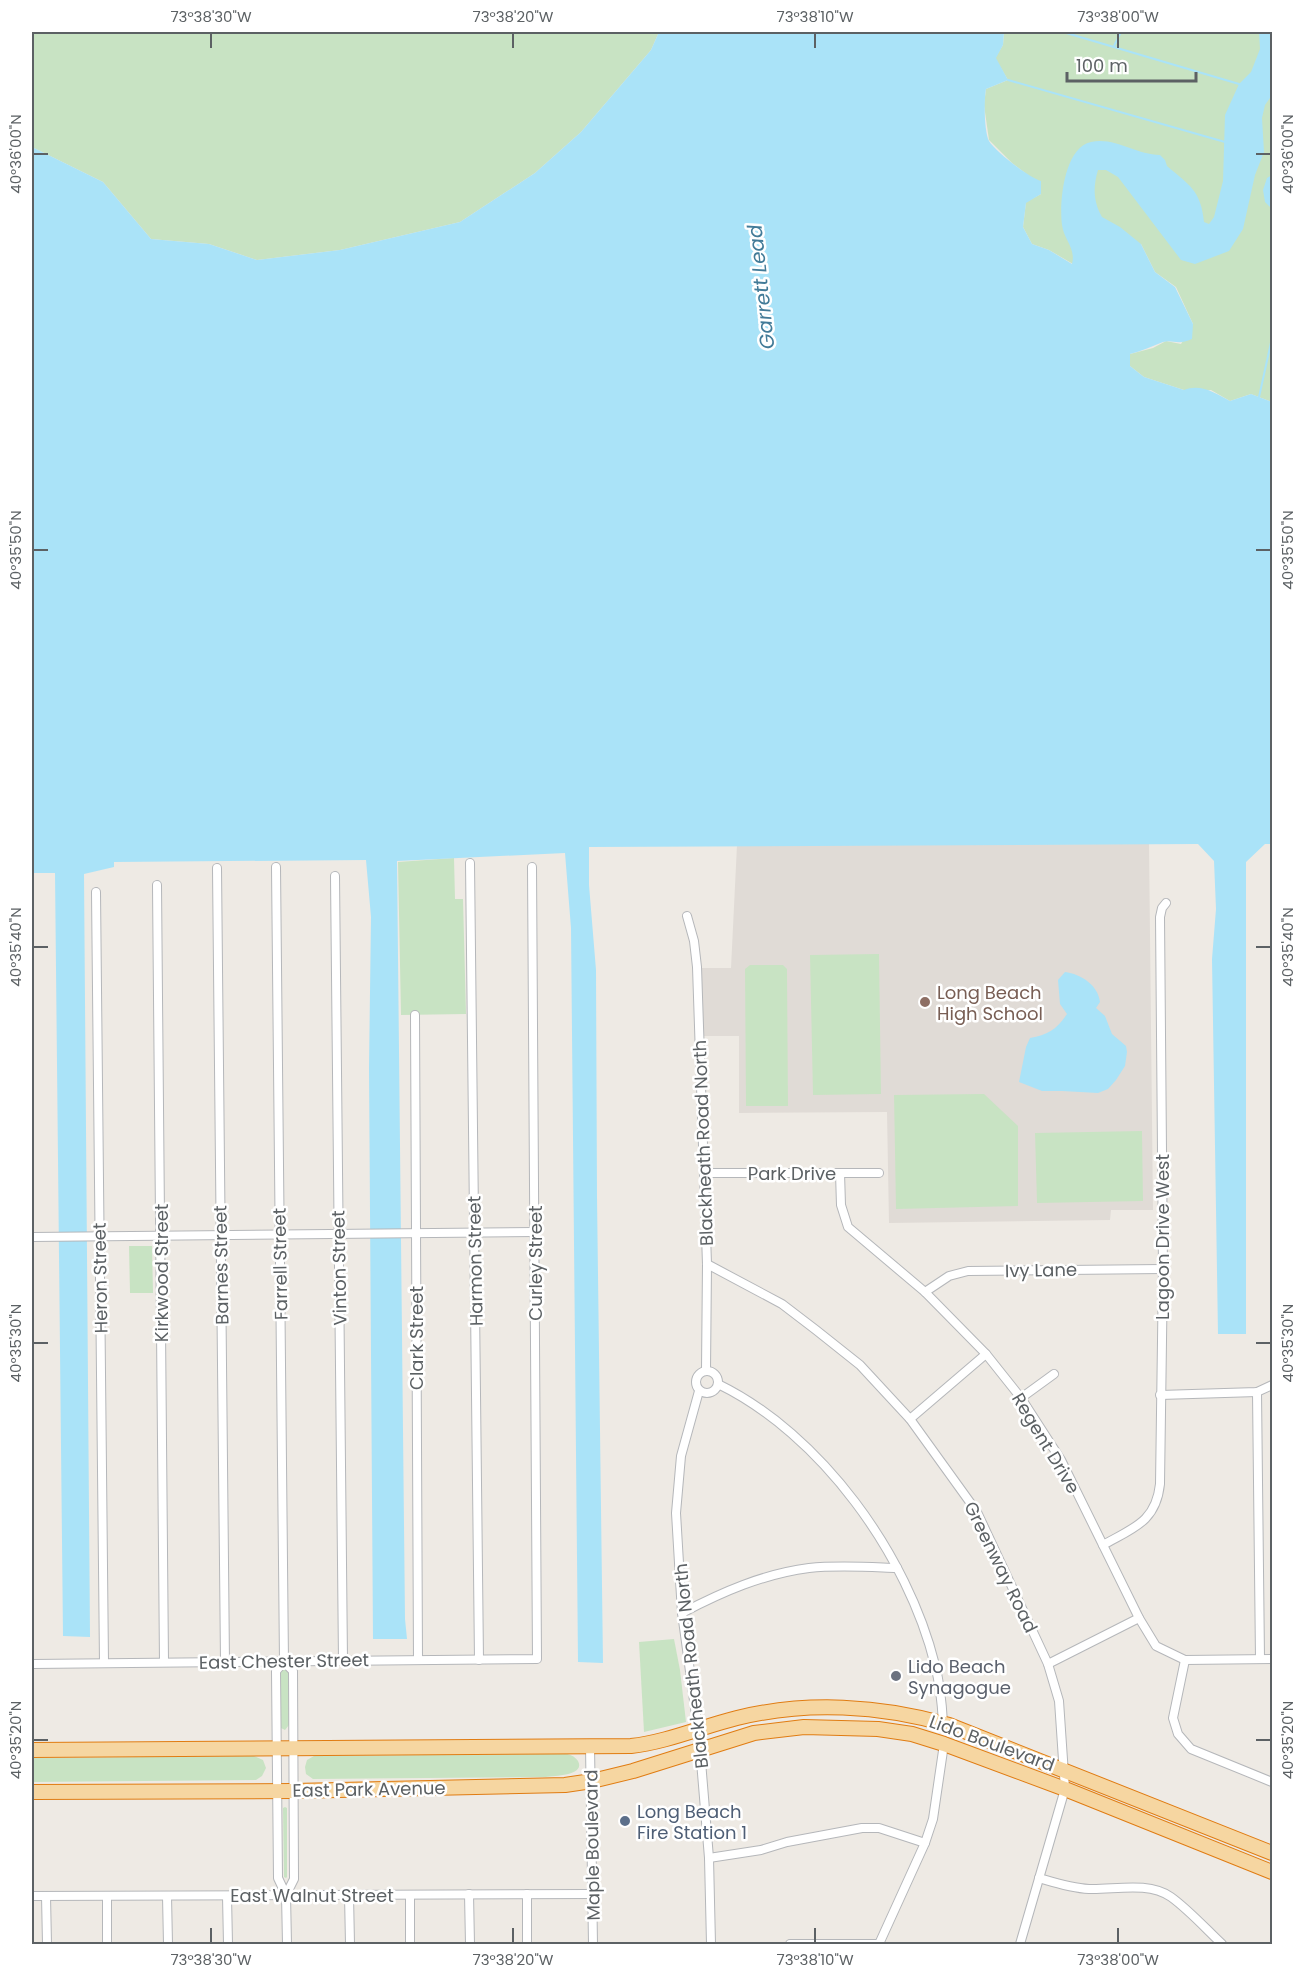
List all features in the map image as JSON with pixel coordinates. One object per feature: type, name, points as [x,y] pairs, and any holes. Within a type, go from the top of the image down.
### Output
[{"type":"highway","name":"Lido Boulevard","points":[[698,1729],[752,1714],[814,1708],[868,1709],[899,1713],[943,1723],[1272,1853]]},
{"type":"highway","name":"Lido Boulevard","points":[[700,1749],[754,1733],[804,1726],[878,1729],[912,1734],[1065,1789],[1272,1872]]},
{"type":"highway","points":[[32,1750],[644,1745],[698,1729]]},
{"type":"highway","name":"East Park Avenue","points":[[32,1792],[293,1791],[564,1785],[641,1769],[700,1749]]},
{"type":"street","name":"Harmon Street","points":[[470,862],[479,1660]]},
{"type":"street","name":"Farrell Street","points":[[276,867],[284,1662]]},
{"type":"street","name":"Curley Street","points":[[532,867],[537,1659]]},
{"type":"street","name":"Barnes Street","points":[[218,868],[225,1662]]},
{"type":"street","name":"Vinton Street","points":[[335,876],[343,1661]]},
{"type":"street","name":"Kirkwood Street","points":[[157,885],[164,1662]]},
{"type":"street","name":"Heron Street","points":[[96,892],[96,1236],[104,1663]]},
{"type":"street","name":"Lagoon Drive West","points":[[1103,1545],[1143,1523],[1156,1504],[1160,1484],[1162,1269],[1160,917],[1166,903]]},
{"type":"street","name":"Blackheath Road North","points":[[687,916],[694,941],[697,967],[704,1173],[706,1371]]},
{"type":"street","name":"Clark Street","points":[[415,1015],[411,1233],[418,1660]]},
{"type":"street","name":"Park Drive","points":[[704,1173],[879,1173]]},
{"type":"street","name":"Regent Drive","points":[[840,1173],[841,1205],[848,1227],[925,1292],[986,1354],[1021,1398],[1061,1460],[1139,1618],[1156,1646],[1185,1660],[1272,1659]]},
{"type":"street","points":[[32,1237],[535,1232]]},
{"type":"street","name":"Greenway Road","points":[[706,1264],[782,1304],[816,1329],[860,1365],[910,1419],[977,1512],[1048,1664],[1059,1701],[1065,1789],[1020,1944]]},
{"type":"street","name":"Ivy Lane","points":[[925,1292],[949,1276],[968,1271],[1162,1269]]},
{"type":"street","points":[[910,1419],[986,1354]]},
{"type":"street","points":[[718,1384],[709,1394],[699,1391],[696,1380],[699,1374],[706,1371],[715,1375],[718,1384],[740,1395],[769,1415],[814,1456],[860,1509],[897,1568],[917,1609],[931,1650],[939,1685],[943,1723]]},
{"type":"street","points":[[1021,1398],[1054,1374]]},
{"type":"street","points":[[1160,1395],[1257,1392],[1272,1385]]},
{"type":"street","name":"Blackheath Road North","points":[[699,1391],[681,1456],[676,1513],[682,1613],[698,1729],[709,1858],[711,1944]]},
{"type":"street","points":[[1257,1392],[1260,1659]]},
{"type":"street","points":[[682,1613],[734,1588],[782,1573],[825,1567],[897,1568]]},
{"type":"street","points":[[1048,1664],[1139,1618]]},
{"type":"street","name":"East Chester Street","points":[[32,1664],[537,1659]]},
{"type":"street","points":[[1185,1660],[1173,1718],[1178,1734],[1191,1749],[1272,1782]]},
{"type":"street","points":[[286,1895],[294,1879],[294,1747],[293,1671],[284,1662],[276,1671],[276,1791],[278,1878],[286,1895],[286,1944]]},
{"type":"street","points":[[790,1944],[879,1944],[925,1843],[936,1806],[944,1744]]},
{"type":"street","name":"Maple Boulevard","points":[[590,1746],[593,1944]]},
{"type":"street","points":[[709,1858],[760,1850],[787,1842],[862,1828],[879,1828],[925,1843]]},
{"type":"street","points":[[1039,1878],[1070,1887],[1139,1888],[1170,1896],[1222,1944]]},
{"type":"street","points":[[469,1894],[470,1944]]},
{"type":"street","points":[[527,1894],[527,1944]]},
{"type":"street","name":"East Walnut Street","points":[[32,1896],[592,1894]]},
{"type":"street","points":[[349,1895],[350,1944]]},
{"type":"street","points":[[410,1895],[410,1944]]},
{"type":"street","points":[[46,1896],[47,1944]]},
{"type":"street","points":[[107,1896],[108,1944]]},
{"type":"street","points":[[167,1896],[168,1944]]},
{"type":"street","points":[[227,1896],[228,1944]]},
{"type":"shaded area","name":"Long Beach High School","points":[[1149,844],[1153,1210],[1111,1210],[1110,1220],[889,1223],[887,1112],[739,1113],[739,1036],[701,1036],[699,968],[731,968],[737,845]]},
{"type":"green space","points":[[32,32],[659,32],[651,50],[581,132],[535,173],[460,222],[340,250],[257,260],[209,244],[151,239],[103,182],[32,147]]},
{"type":"green space","points":[[1004,32],[1272,32],[1272,402],[1251,394],[1230,401],[1211,390],[1184,390],[1144,377],[1130,366],[1130,354],[1153,348],[1166,341],[1181,344],[1193,324],[1176,287],[1155,272],[1141,244],[1073,264],[1049,250],[1032,244],[1023,227],[1026,202],[1041,194],[1033,179],[1012,163],[989,140],[984,105],[986,89],[1008,80],[995,58],[1003,45]]},
{"type":"green space","points":[[454,858],[455,899],[463,899],[466,1014],[401,1015],[398,862]]},
{"type":"green space","points":[[879,954],[881,1094],[813,1095],[810,955]]},
{"type":"green space","points":[[750,965],[783,965],[787,969],[788,1106],[746,1106],[745,969]]},
{"type":"green space","points":[[984,1094],[1018,1126],[1018,1206],[896,1209],[894,1095]]},
{"type":"green space","points":[[1142,1131],[1143,1201],[1037,1203],[1035,1133]]},
{"type":"green space","points":[[129,1246],[152,1246],[153,1293],[130,1293]]},
{"type":"green space","points":[[674,1639],[686,1722],[644,1732],[639,1642]]},
{"type":"green space","points":[[284,1669],[289,1672],[289,1725],[285,1730],[279,1727],[279,1673]]},
{"type":"green space","points":[[560,1753],[571,1755],[577,1760],[579,1766],[577,1770],[567,1774],[544,1777],[313,1779],[306,1774],[305,1767],[307,1760],[314,1756]]},
{"type":"green space","points":[[254,1756],[263,1760],[266,1768],[262,1776],[256,1780],[32,1782],[32,1758]]},
{"type":"green space","points":[[283,1808],[287,1808],[286,1878],[284,1877]]},
{"type":"water","name":"Garrett Lead","points":[[659,32],[1004,32],[1003,45],[996,58],[1008,80],[986,89],[987,136],[992,145],[1005,157],[1021,170],[1041,181],[1041,194],[1026,203],[1023,227],[1032,244],[1049,250],[1072,264],[1072,253],[1063,230],[1061,215],[1065,177],[1075,154],[1082,146],[1091,142],[1109,142],[1160,155],[1167,166],[1193,189],[1200,202],[1204,222],[1209,224],[1214,217],[1223,181],[1225,115],[1239,84],[1251,72],[1260,49],[1259,32],[1272,32],[1272,95],[1265,105],[1262,118],[1264,152],[1255,175],[1243,229],[1229,251],[1195,264],[1181,260],[1118,177],[1106,170],[1098,170],[1095,182],[1095,200],[1102,217],[1120,227],[1141,244],[1155,272],[1175,287],[1193,324],[1192,339],[1183,342],[1163,342],[1130,354],[1130,366],[1144,377],[1184,390],[1202,388],[1230,401],[1251,394],[1272,402],[1272,844],[1265,844],[1246,862],[1246,1334],[1218,1334],[1212,959],[1216,909],[1214,861],[1198,844],[589,847],[589,885],[596,970],[603,1663],[578,1662],[571,928],[565,853],[397,861],[407,1639],[373,1639],[369,1068],[371,917],[366,860],[114,862],[114,867],[84,874],[90,1637],[63,1636],[55,873],[32,873],[32,147],[103,182],[151,239],[209,244],[257,260],[340,250],[460,222],[535,173],[581,132],[651,50]]},
{"type":"water","points":[[1272,175],[1272,209],[1265,202],[1263,190],[1267,178]]},
{"type":"water","points":[[1065,972],[1083,978],[1096,990],[1100,1002],[1096,1008],[1105,1016],[1112,1034],[1126,1046],[1125,1066],[1108,1089],[1098,1093],[1042,1091],[1019,1082],[1030,1038],[1051,1030],[1060,1024],[1067,1014],[1060,1004],[1058,980]]},
{"type":"waterway","points":[[1063,32],[1239,84]]},
{"type":"waterway","points":[[1114,46],[1121,32]]},
{"type":"waterway","points":[[1008,80],[1225,142]]},
{"type":"waterway","points":[[1259,397],[1272,338]]},
{"type":"place","name":"Long Beach High School","points":[[925,1002]]},
{"type":"place","name":"Lido Beach Synagogue","points":[[896,1676]]},
{"type":"place","name":"Long Beach Fire Station 1","points":[[625,1821]]}]
